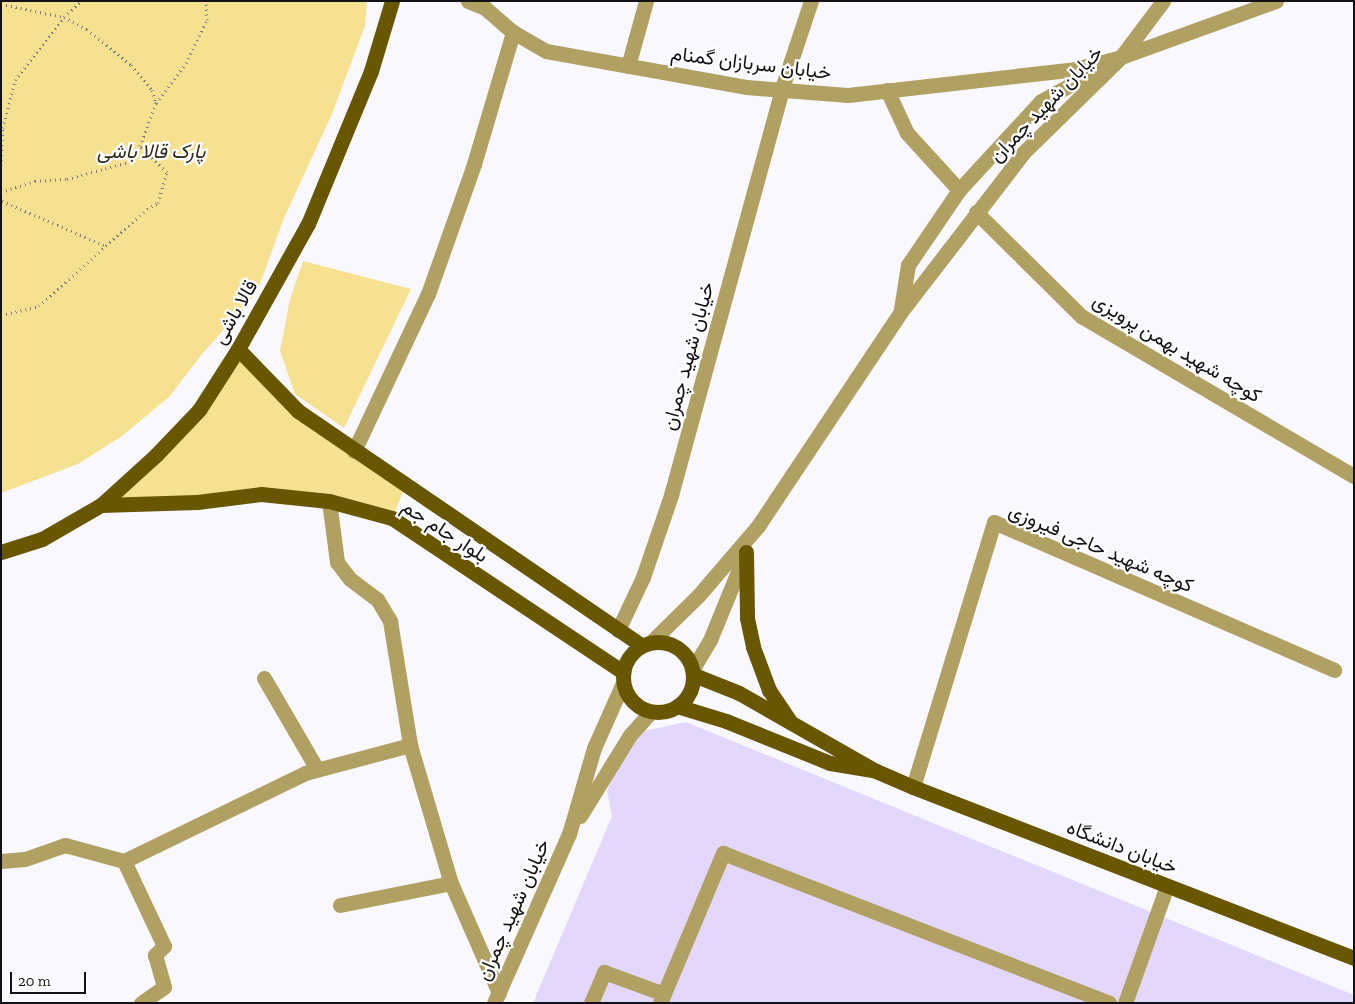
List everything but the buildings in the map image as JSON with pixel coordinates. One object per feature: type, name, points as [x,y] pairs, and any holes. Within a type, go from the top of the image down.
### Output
[{"type":"main road","name":"قالا باشی","points":[[1,552],[42,538],[101,505],[156,455],[198,410],[238,349],[308,224],[371,71],[392,1]]},
{"type":"main road","name":"بلوار جام جم","points":[[238,349],[298,411],[618,630],[647,643]]},
{"type":"main road","name":"بلوار جام جم","points":[[101,505],[196,502],[260,494],[329,501],[392,518],[623,678]]},
{"type":"main road","points":[[746,552],[747,618],[753,647],[770,690],[789,722]]},
{"type":"main road","points":[[647,643],[675,646],[685,654],[693,673],[686,698],[678,706],[667,711],[651,712],[632,701],[623,678],[626,661],[647,643]]},
{"type":"main road","name":"خیابان دانشگاه","points":[[693,673],[739,694],[876,771],[913,787],[1354,958]]},
{"type":"main road","name":"خیابان دانشگاه","points":[[678,706],[726,721],[830,763],[876,771]]},
{"type":"street","name":"خیابان سربازان گمنام","points":[[468,1],[485,8],[513,32],[546,51],[746,87],[782,88],[848,96],[1075,69],[1121,57]]},
{"type":"street","points":[[628,66],[646,1]]},
{"type":"street","name":"خیابان شهید چمران","points":[[618,630],[643,577],[671,495],[782,88],[812,1]]},
{"type":"street","points":[[1121,57],[1163,1]]},
{"type":"street","points":[[1121,57],[1276,1]]},
{"type":"street","points":[[354,451],[428,294],[474,164],[513,32]]},
{"type":"street","name":"خیابان شهید چمران","points":[[900,313],[908,265],[959,190],[1041,101],[1121,57]]},
{"type":"street","name":"خیابان شهید چمران","points":[[758,526],[900,313],[976,212],[1022,153],[1121,57]]},
{"type":"street","points":[[887,90],[907,133],[959,190]]},
{"type":"street","name":"کوچه شهید بهمن پرویزی","points":[[976,212],[1080,316],[1354,476]]},
{"type":"street","points":[[329,501],[337,562],[350,579],[377,599],[390,621],[410,745],[451,883],[497,998]]},
{"type":"street","name":"کوچه شهید حاجی فیروزی","points":[[913,787],[994,522],[1334,670]]},
{"type":"street","points":[[693,673],[710,640],[758,526]]},
{"type":"street","points":[[647,643],[698,596],[758,526]]},
{"type":"street","points":[[264,678],[317,770]]},
{"type":"street","name":"خیابان شهید چمران","points":[[497,998],[569,834],[594,748],[623,678]]},
{"type":"street","name":"خیابان شهید چمران","points":[[569,834],[630,735],[651,712]]},
{"type":"street","points":[[1,862],[25,858],[65,845],[124,861],[317,770],[410,745]]},
{"type":"street","points":[[591,1003],[604,972],[662,998],[723,853],[1109,1003]]},
{"type":"street","points":[[124,861],[164,946],[155,955],[164,987],[141,1003]]},
{"type":"street","points":[[340,905],[451,883]]},
{"type":"street","points":[[1125,1003],[1168,886]]},
{"type":"path","points":[[1,165],[3,128],[15,80],[64,16],[81,1]]},
{"type":"path","points":[[1,192],[35,181],[67,179],[129,162],[140,146],[156,103],[186,63],[207,20],[206,1]]},
{"type":"path","points":[[1,4],[64,16],[87,29],[131,65],[152,90],[156,103]]},
{"type":"path","points":[[1,315],[39,306],[147,209],[158,203],[164,189],[167,172],[140,146]]},
{"type":"path","points":[[2,200],[106,246]]},
{"type":"green space","name":"پارک قالا باشی","points":[[1,1],[367,1],[365,26],[332,114],[284,218],[257,292],[202,354],[170,396],[122,436],[78,464],[1,493]]},
{"type":"green space","points":[[303,261],[411,289],[344,428],[295,394],[280,351],[290,299]]},
{"type":"green space","points":[[238,349],[298,411],[406,486],[392,518],[261,494],[101,505],[156,455]]}]
